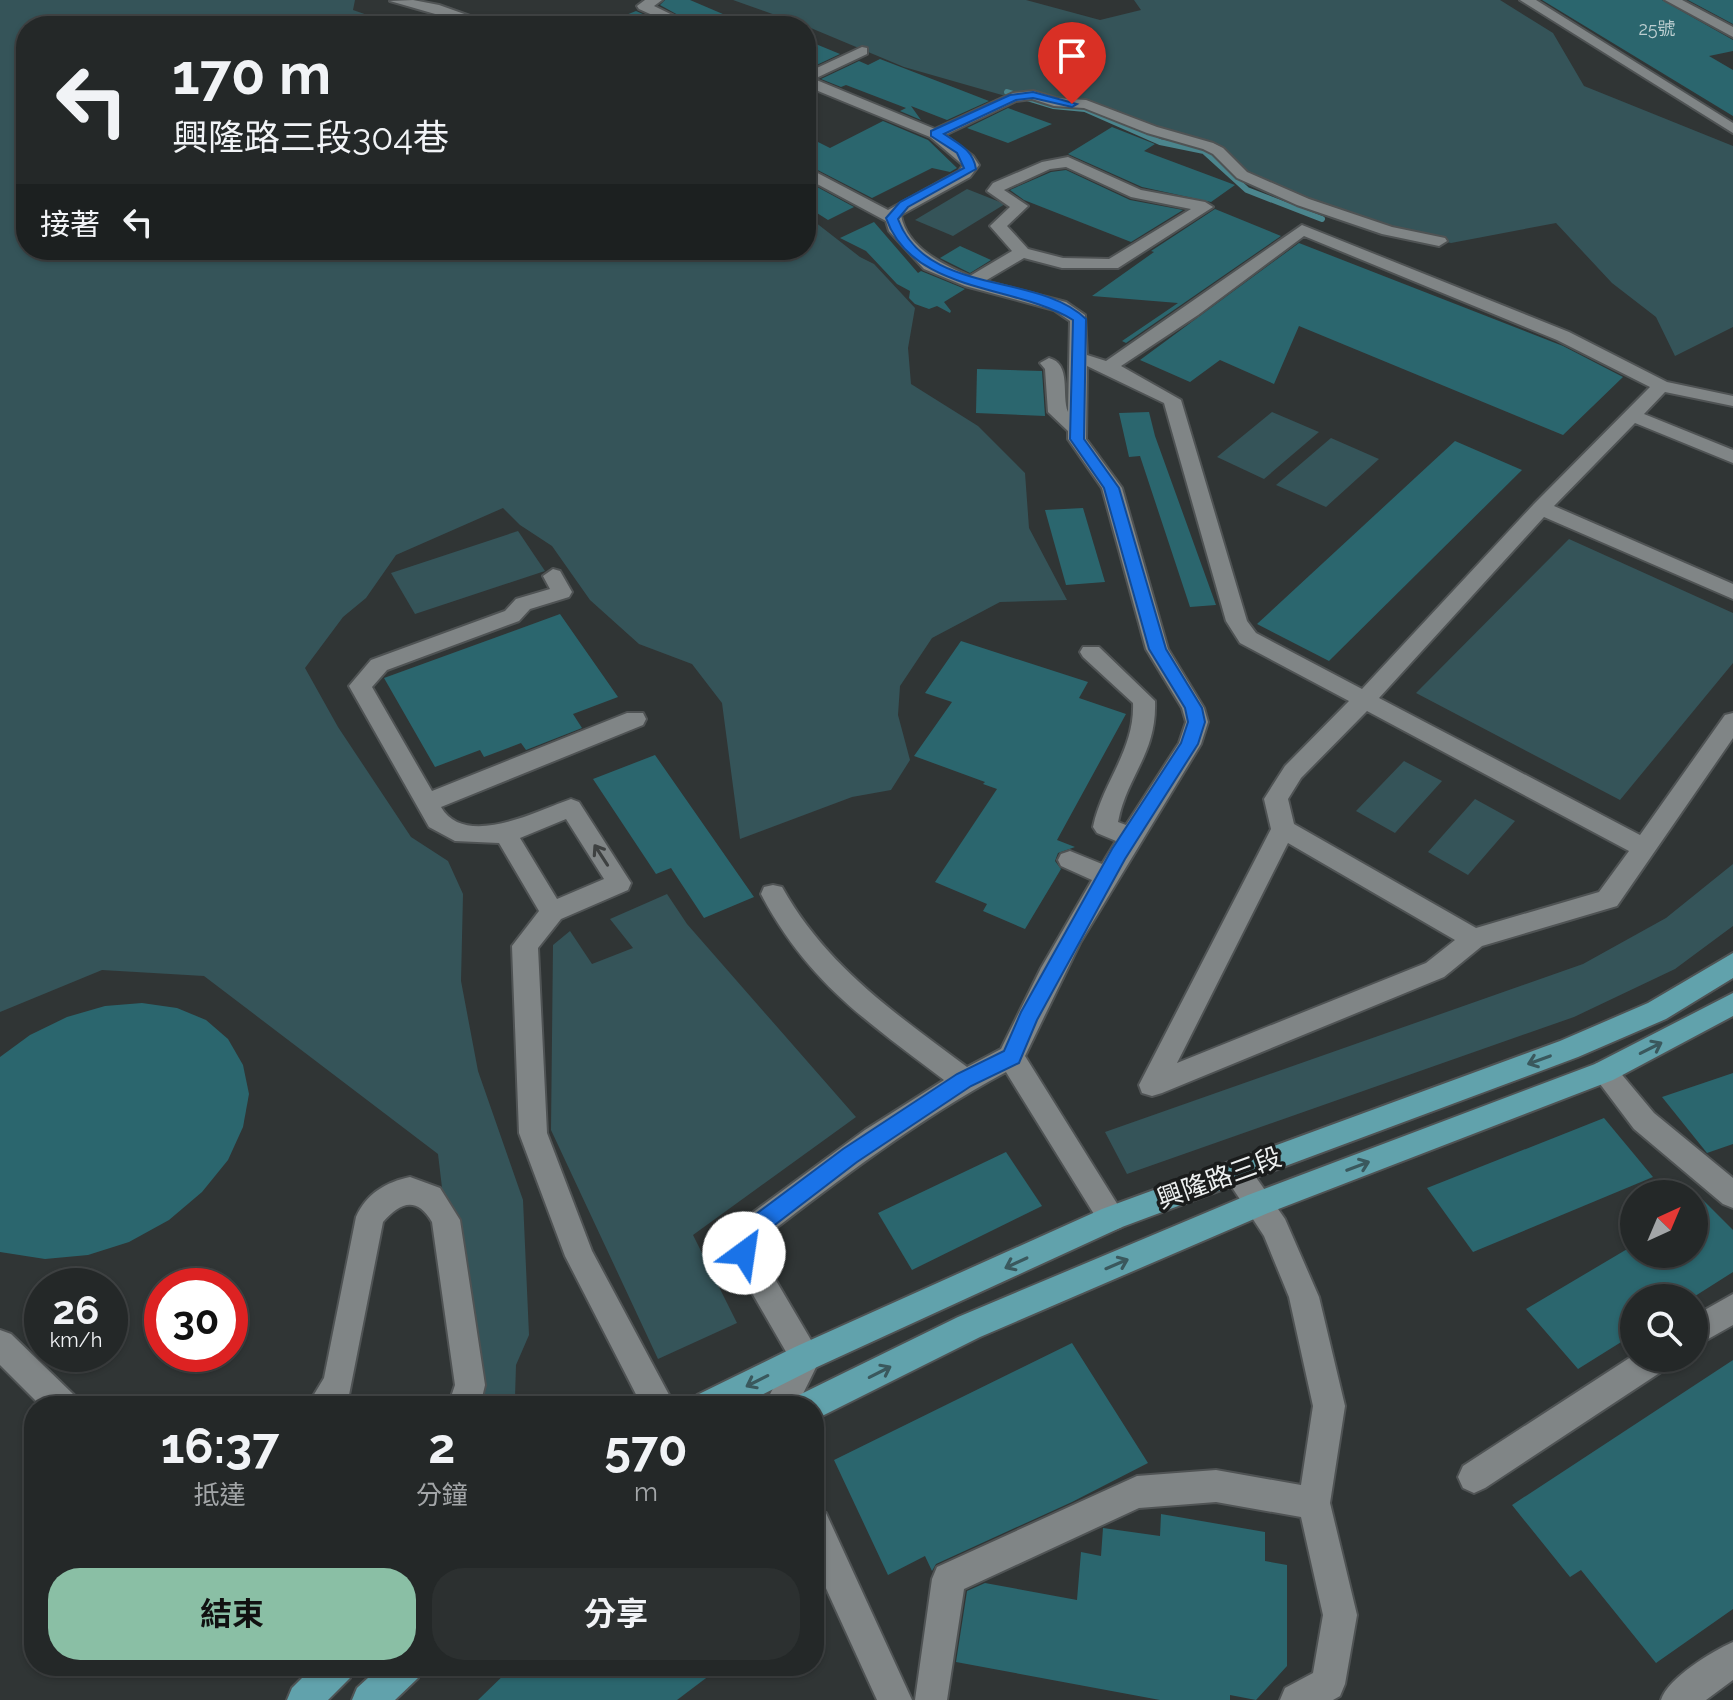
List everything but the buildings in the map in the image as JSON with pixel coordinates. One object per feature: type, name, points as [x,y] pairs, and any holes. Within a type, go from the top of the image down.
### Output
[{"type":"main road","name":"興隆路三段","points":[[728,1396],[806,1357],[1112,1218],[1569,1049],[1657,1011],[1712,980],[1733,963]]},
{"type":"main road","name":"興隆路三段","points":[[824,1399],[969,1327],[1258,1204],[1604,1072],[1733,1004]]},
{"type":"main road","points":[[304,1700],[328,1676]]},
{"type":"main road","points":[[369,1700],[395,1676]]},
{"type":"street","points":[[655,0],[644,6],[666,16]]},
{"type":"street","points":[[1527,0],[1733,129]]},
{"type":"street","points":[[1672,0],[1733,33]]},
{"type":"street","points":[[397,1],[459,16]]},
{"type":"street","points":[[816,74],[862,51]]},
{"type":"street","points":[[816,83],[935,134],[968,159],[970,169],[904,205],[892,218]]},
{"type":"street","points":[[935,134],[1020,96],[1086,104],[1152,130],[1208,146],[1218,151],[1242,175],[1270,188],[1388,231],[1439,241]]},
{"type":"street","points":[[971,282],[1022,252],[1062,263],[1112,264],[1205,207],[1137,194],[1068,162],[1047,165],[999,186],[995,191],[1020,206],[998,226],[1022,252]]},
{"type":"street","points":[[785,1396],[806,1357],[744,1253],[743,1241],[747,1233],[850,1156],[964,1080],[1011,1057],[1028,1018],[1106,876],[1190,744],[1197,722],[1193,708],[1157,649],[1112,488],[1082,450],[1076,429],[1079,319],[1072,312],[943,271],[919,256],[895,228],[892,218],[816,177]]},
{"type":"street","points":[[1108,367],[1192,311],[1302,230],[1563,336],[1661,386],[1733,401]]},
{"type":"street","points":[[1078,358],[1108,367],[1172,400],[1237,621],[1248,638],[1644,848]]},
{"type":"street","points":[[1049,363],[1054,368],[1057,412],[1076,429]]},
{"type":"street","points":[[1661,386],[1541,508],[1363,701],[1293,772],[1276,799],[1283,829],[1152,1085],[1435,970],[1474,939],[1608,899],[1732,725]]},
{"type":"street","points":[[1633,416],[1733,457]]},
{"type":"street","points":[[1541,508],[1733,592]]},
{"type":"street","points":[[553,576],[562,592],[523,604],[512,616],[379,665],[360,686],[437,821],[455,832],[506,834],[571,808],[619,883],[552,912],[525,946],[533,1133],[580,1256],[654,1396]]},
{"type":"street","points":[[1091,652],[1122,677],[1144,701],[1144,730],[1132,765],[1107,814],[1105,827],[1131,837]]},
{"type":"street","points":[[426,803],[635,719]]},
{"type":"street","points":[[1283,829],[1474,939]]},
{"type":"street","points":[[506,834],[552,912]]},
{"type":"street","points":[[1070,860],[1106,876]]},
{"type":"street","points":[[773,894],[791,928],[828,970],[863,1002],[964,1080]]},
{"type":"street","points":[[1011,1057],[1112,1218]]},
{"type":"street","points":[[1604,1072],[1644,1121],[1733,1195]]},
{"type":"street","points":[[1236,1172],[1275,1228],[1304,1297],[1329,1406],[1314,1503],[1340,1615],[1328,1684],[1297,1700]]},
{"type":"street","points":[[330,1396],[338,1384],[370,1217],[384,1199],[404,1190],[424,1192],[437,1200],[446,1220],[470,1385],[467,1396]]},
{"type":"street","points":[[1708,1324],[1733,1308]]},
{"type":"street","points":[[0,1344],[53,1396]]},
{"type":"street","points":[[1474,1477],[1635,1372]]},
{"type":"street","points":[[935,1699],[949,1579],[1137,1492],[1216,1486],[1314,1503]]},
{"type":"street","points":[[824,1547],[895,1700]]},
{"type":"street","points":[[1678,1699],[1733,1659]]},
{"type":"shaded area","points":[[0,0],[355,0],[353,10],[370,16],[16,16],[16,260],[816,260],[816,223],[860,257],[874,264],[915,308],[908,348],[911,384],[978,426],[1025,473],[1029,528],[1067,600],[1000,602],[932,638],[900,686],[898,715],[910,760],[891,790],[852,797],[740,839],[722,703],[692,664],[639,644],[590,600],[552,546],[520,525],[503,508],[396,555],[366,598],[343,617],[305,668],[338,727],[411,837],[448,861],[463,894],[461,981],[478,1071],[523,1200],[529,1335],[516,1365],[515,1396],[467,1396],[438,1154],[204,976],[102,970],[0,1012]]},
{"type":"shaded area","points":[[733,0],[1026,0],[1100,20],[1141,10],[1134,0],[1500,0],[1553,33],[1584,86],[1733,146],[1733,327],[1675,356],[1656,317],[1612,283],[1556,223],[1451,243],[1400,231],[1317,203],[1250,174],[1226,154],[1091,103],[1009,97],[904,67],[816,30],[816,16],[778,16]]},
{"type":"shaded area","points":[[967,189],[1005,204],[953,236],[915,220]]},
{"type":"shaded area","points":[[1272,412],[1319,432],[1264,479],[1217,457]]},
{"type":"shaded area","points":[[1331,438],[1379,459],[1326,507],[1276,485]]},
{"type":"shaded area","points":[[518,531],[545,571],[415,614],[391,573]]},
{"type":"shaded area","points":[[1569,539],[1733,613],[1733,663],[1620,800],[1416,693]]},
{"type":"shaded area","points":[[1404,761],[1442,781],[1395,833],[1356,811]]},
{"type":"shaded area","points":[[1475,799],[1515,821],[1468,875],[1428,852]]},
{"type":"shaded area","points":[[1733,864],[1733,926],[1675,969],[1574,1017],[1127,1174],[1105,1132],[1583,964],[1666,918]]},
{"type":"shaded area","points":[[667,894],[687,924],[856,1117],[693,1235],[737,1323],[658,1359],[551,1130],[553,945],[570,931],[592,964],[633,948],[610,919]]},
{"type":"waterway","points":[[1007,92],[1053,106],[1085,109],[1160,142],[1204,151],[1247,190],[1322,219]]},
{"type":"route","points":[[744,1253],[743,1241],[747,1233],[850,1156],[964,1080],[1011,1057],[1028,1018],[1119,854],[1190,744],[1197,722],[1193,708],[1157,649],[1112,488],[1077,439],[1079,319],[1060,306],[971,282],[930,265],[895,228],[892,218],[898,208],[970,169],[971,165],[961,151],[935,134],[1013,97],[1033,95],[1072,104]]}]
